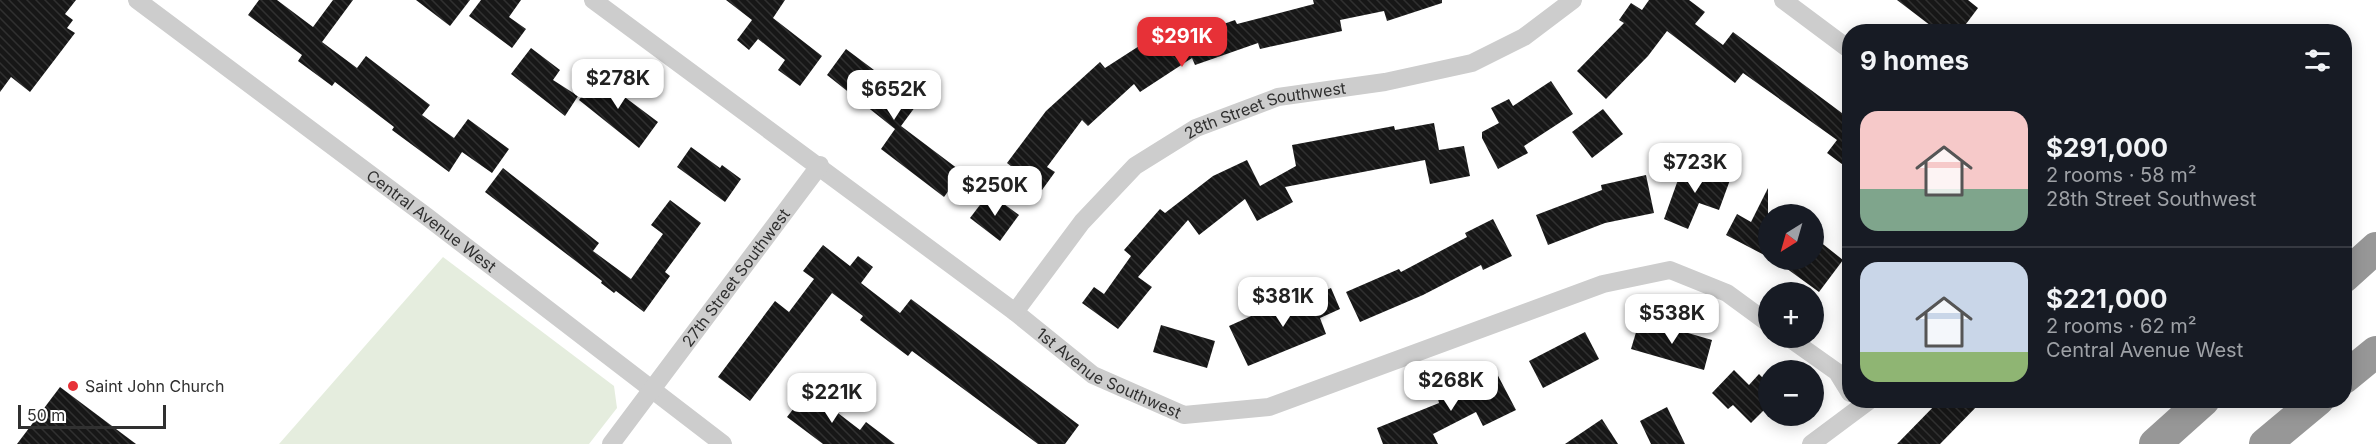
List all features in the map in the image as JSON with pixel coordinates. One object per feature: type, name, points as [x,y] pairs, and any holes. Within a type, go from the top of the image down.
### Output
[{"type":"highway","points":[[2352,270],[2376,248]]},
{"type":"highway","points":[[2352,372],[2376,352]]},
{"type":"highway","points":[[2155,444],[2195,408]]},
{"type":"highway","points":[[2265,444],[2308,408]]},
{"type":"street","name":"Central Avenue West","points":[[137,0],[426,216],[723,444]]},
{"type":"street","name":"1st Avenue Southwest","points":[[593,0],[820,165],[1015,312],[1093,375],[1184,415],[1269,407],[1603,284],[1670,270],[1727,293],[1758,316]]},
{"type":"street","name":"28th Street Southwest","points":[[1015,312],[1082,222],[1135,166],[1196,128],[1278,97],[1385,82],[1472,63],[1524,36],[1573,0]]},
{"type":"street","points":[[1784,0],[1842,44]]},
{"type":"street","name":"27th Street Southwest","points":[[611,444],[820,165]]},
{"type":"street","points":[[1803,348],[1837,372],[1842,380]]},
{"type":"street","points":[[1811,444],[1856,408]]},
{"type":"green space","points":[[443,257],[614,386],[617,408],[589,444],[279,444]]},
{"type":"building","points":[[0,0],[76,0],[65,14],[73,20],[67,28],[75,33],[30,92],[11,77],[0,92]]},
{"type":"building","points":[[259,0],[277,0],[313,27],[333,0],[353,0],[322,42],[357,68],[366,56],[430,105],[422,115],[454,138],[468,119],[509,149],[492,173],[462,152],[449,172],[392,130],[394,127],[335,82],[332,86],[298,61],[302,55],[248,15]]},
{"type":"building","points":[[416,0],[470,0],[450,26]]},
{"type":"building","points":[[481,0],[521,0],[509,17],[526,29],[512,48],[469,16]]},
{"type":"building","points":[[726,0],[785,0],[773,18],[822,56],[800,86],[778,70],[785,60],[758,39],[749,50],[737,40],[752,20]]},
{"type":"building","points":[[1313,0],[1442,0],[1442,3],[1387,21],[1384,11],[1340,20],[1342,31],[1260,49],[1258,43],[1195,65],[1192,58],[1140,92],[1134,84],[1088,126],[1082,120],[1047,167],[1055,172],[1042,190],[1007,163],[1046,111],[1100,62],[1105,68],[1164,30],[1172,42],[1235,20],[1237,24],[1314,4]]},
{"type":"building","points":[[1649,0],[1689,0],[1705,12],[1695,24],[1723,45],[1733,32],[1842,113],[1842,164],[1827,153],[1837,140],[1743,73],[1735,83],[1667,31],[1648,56],[1606,99],[1577,71],[1624,23],[1619,20],[1631,3],[1642,10]]},
{"type":"building","points":[[1897,0],[1968,0],[1978,8],[1966,24],[1928,24]]},
{"type":"building","points":[[531,48],[560,70],[553,80],[578,96],[565,116],[511,74]]},
{"type":"building","points":[[846,49],[918,103],[901,126],[962,172],[944,197],[881,149],[895,129],[827,75]]},
{"type":"building","points":[[601,71],[626,90],[622,95],[658,122],[639,148],[579,100]]},
{"type":"building","points":[[1551,81],[1573,114],[1524,146],[1528,153],[1498,169],[1482,138],[1482,132],[1499,123],[1491,108],[1509,99],[1513,106]]},
{"type":"building","points":[[1603,109],[1623,134],[1592,158],[1572,132]]},
{"type":"building","points":[[1434,123],[1439,150],[1464,146],[1470,176],[1430,184],[1425,160],[1285,187],[1293,202],[1257,221],[1245,199],[1199,235],[1188,220],[1138,277],[1152,287],[1118,329],[1082,303],[1094,287],[1104,294],[1131,256],[1124,250],[1160,209],[1165,213],[1213,176],[1247,160],[1260,186],[1296,166],[1292,145],[1394,126],[1395,130]]},
{"type":"building","points":[[691,147],[720,168],[722,165],[741,179],[725,202],[677,167]]},
{"type":"building","points":[[1684,163],[1730,180],[1719,210],[1699,203],[1688,229],[1664,219]]},
{"type":"building","points":[[503,168],[599,243],[593,251],[631,279],[663,234],[651,225],[670,200],[701,223],[665,272],[670,276],[644,312],[616,291],[614,293],[601,283],[602,281],[485,192]]},
{"type":"building","points":[[1646,175],[1654,213],[1605,223],[1548,245],[1536,215],[1602,190],[1601,185]]},
{"type":"building","points":[[1768,188],[1768,204],[1760,204]]},
{"type":"building","points":[[989,193],[1019,215],[1000,241],[970,218]]},
{"type":"building","points":[[1758,208],[1758,252],[1726,235],[1737,214],[1751,222]]},
{"type":"building","points":[[1493,219],[1512,256],[1483,270],[1481,265],[1423,295],[1360,322],[1346,292],[1399,269],[1401,272],[1467,237],[1465,233]]},
{"type":"building","points":[[823,245],[850,266],[858,256],[873,267],[861,283],[900,313],[911,299],[1079,425],[1065,444],[1038,444],[912,351],[908,356],[860,320],[863,316],[832,293],[750,401],[718,377],[775,301],[789,312],[814,279],[803,271]]},
{"type":"building","points":[[1824,245],[1842,259],[1824,285],[1824,282],[1805,282],[1789,270],[1824,270]]},
{"type":"building","points":[[1331,288],[1340,309],[1320,318],[1326,334],[1248,366],[1229,326],[1269,308],[1272,314]]},
{"type":"building","points":[[1640,319],[1712,340],[1704,370],[1631,349]]},
{"type":"building","points":[[1161,325],[1215,341],[1207,368],[1153,352]]},
{"type":"building","points":[[1585,332],[1599,359],[1543,388],[1529,361]]},
{"type":"building","points":[[1495,370],[1516,410],[1483,426],[1476,412],[1433,434],[1438,444],[1383,444],[1377,428],[1439,403],[1438,399]]},
{"type":"building","points":[[1734,370],[1749,385],[1758,375],[1758,416],[1751,423],[1733,405],[1728,409],[1712,393]]},
{"type":"building","points":[[60,387],[136,444],[17,444]]},
{"type":"building","points":[[808,390],[860,430],[866,422],[895,444],[823,444],[787,417]]},
{"type":"building","points":[[1667,407],[1685,444],[1651,444],[1640,421]]},
{"type":"building","points":[[1932,408],[1975,408],[1940,444],[1897,444]]},
{"type":"building","points":[[1602,419],[1618,444],[1565,444]]},
{"type":"place","name":"Saint John Church","points":[[73,386]]}]
